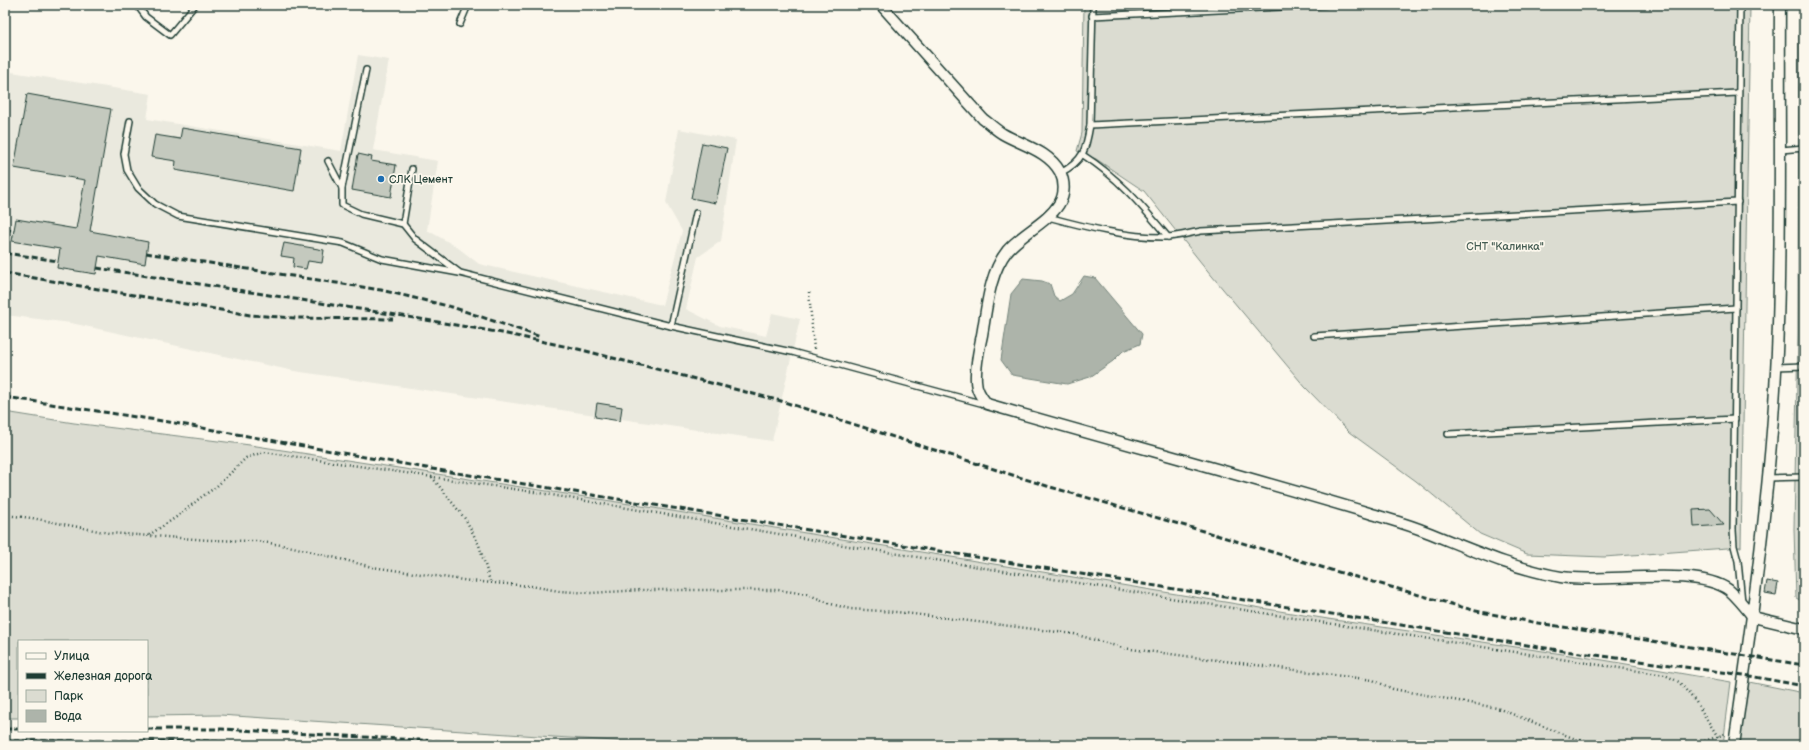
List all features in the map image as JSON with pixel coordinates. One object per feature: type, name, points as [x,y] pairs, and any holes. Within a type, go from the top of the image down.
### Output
[{"type":"street","points":[[881,5],[983,120],[1003,134],[1047,157],[1056,165],[1063,181],[1063,192],[1059,204],[1048,217],[1029,230],[1007,251],[998,264],[992,281],[976,364],[976,381],[979,394],[987,404],[1369,513],[1424,531],[1484,555],[1525,568],[1562,577],[1682,577],[1706,581],[1727,589],[1742,603],[1753,617],[1804,629]]},
{"type":"street","points":[[1734,745],[1753,617],[1768,478],[1776,367],[1781,150],[1780,5]]},
{"type":"lane","points":[[137,5],[146,17],[170,35],[195,5]]},
{"type":"lane","points":[[460,24],[468,5]]},
{"type":"lane","points":[[1060,173],[1072,167],[1083,155],[1090,125],[1093,5]]},
{"type":"lane","points":[[1092,16],[1324,5]]},
{"type":"lane","points":[[1740,5],[1734,546],[1738,561],[1742,603]]},
{"type":"lane","points":[[366,70],[342,188],[342,205],[361,214],[403,224],[415,239],[460,273]]},
{"type":"lane","points":[[1090,125],[1738,94]]},
{"type":"lane","points":[[130,121],[124,154],[126,170],[138,188],[154,204],[178,216],[343,243],[382,259],[460,273],[671,326],[815,358],[987,404]]},
{"type":"lane","points":[[1781,150],[1804,148]]},
{"type":"lane","points":[[1083,155],[1104,168],[1133,196],[1168,237]]},
{"type":"lane","points":[[328,161],[342,188]]},
{"type":"lane","points":[[403,224],[412,169]]},
{"type":"lane","points":[[1048,217],[1086,227],[1139,235],[1168,237],[1201,231],[1738,202]]},
{"type":"lane","points":[[671,326],[696,214]]},
{"type":"lane","points":[[1314,336],[1736,308]]},
{"type":"lane","points":[[1776,367],[1804,366]]},
{"type":"lane","points":[[1448,434],[1735,419]]},
{"type":"lane","points":[[1768,478],[1804,477]]},
{"type":"path","points":[[809,292],[815,358]]},
{"type":"path","points":[[148,535],[178,516],[216,487],[246,458],[264,452],[534,492],[843,545],[1294,618],[1665,675],[1679,682],[1696,702],[1718,737]]},
{"type":"path","points":[[432,477],[466,520],[479,545],[490,582]]},
{"type":"path","points":[[5,515],[32,518],[109,533],[210,540],[257,541],[293,547],[372,567],[470,581],[490,582],[559,591],[778,590],[807,594],[830,604],[850,609],[897,612],[1018,626],[1074,634],[1123,648],[1372,680],[1393,689],[1497,708],[1578,740],[1612,745]]},
{"type":"path","points":[[1677,745],[1699,743],[1736,731]]},
{"type":"shaded area","points":[[358,55],[389,60],[373,150],[438,161],[427,230],[457,247],[479,264],[662,305],[682,231],[666,203],[679,129],[736,140],[721,241],[698,257],[686,309],[720,326],[766,336],[772,313],[800,319],[772,441],[621,419],[620,421],[595,417],[595,415],[294,371],[71,323],[5,315],[5,71],[151,94],[147,119],[341,151]]},
{"type":"green space","name":"СНТ \"Калинка\"","points":[[1084,5],[1750,5],[1741,547],[1604,557],[1527,554],[1480,534],[1416,481],[1349,432],[1305,387],[1207,270],[1144,191],[1096,159],[1077,151],[1082,133]]},
{"type":"green space","points":[[1799,5],[1804,5],[1804,602],[1796,598],[1794,529],[1798,333]]},
{"type":"green space","points":[[5,412],[74,423],[250,445],[611,501],[1328,619],[1603,660],[1731,682],[1723,745],[660,744],[220,715],[148,716],[148,640],[18,640],[18,718],[5,718]]},
{"type":"green space","points":[[1749,682],[1804,693],[1804,745],[1739,745]]},
{"type":"water","points":[[1084,276],[1095,278],[1142,334],[1140,344],[1123,351],[1113,361],[1090,377],[1067,384],[1012,375],[1001,360],[1011,294],[1023,279],[1042,281],[1050,284],[1054,296],[1060,301],[1072,294]]},
{"type":"building","points":[[27,94],[111,109],[90,231],[148,242],[145,264],[99,256],[96,274],[57,268],[60,249],[12,241],[16,219],[76,229],[85,180],[14,168]]},
{"type":"building","points":[[182,128],[301,148],[294,191],[175,170],[176,161],[151,157],[155,135],[180,139]]},
{"type":"building","points":[[702,143],[727,148],[716,203],[691,198]]},
{"type":"building","points":[[358,154],[372,157],[371,161],[396,165],[391,197],[352,190]]},
{"type":"building","points":[[284,243],[324,250],[322,263],[308,261],[306,269],[293,267],[294,258],[281,256]]},
{"type":"building","points":[[597,403],[622,407],[620,421],[595,417]]},
{"type":"building","points":[[1710,509],[1724,525],[1694,527],[1693,510]]},
{"type":"building","points":[[1767,581],[1778,583],[1776,595],[1765,593]]},
{"type":"railway","points":[[5,229],[14,231]]},
{"type":"railway","points":[[5,253],[58,261]]},
{"type":"railway","points":[[146,253],[381,290],[452,307],[541,337]]},
{"type":"railway","points":[[97,268],[397,315],[502,333],[578,349],[781,401],[1047,486],[1476,611],[1538,623],[1804,665]]},
{"type":"railway","points":[[5,273],[250,315],[295,318],[393,319]]},
{"type":"railway","points":[[5,397],[169,422],[432,469],[1087,575],[1558,650],[1744,675],[1804,686]]},
{"type":"railway","points":[[5,729],[18,729]]},
{"type":"railway","points":[[148,729],[222,729],[506,745]]},
{"type":"railway","points":[[5,741],[204,741],[271,745]]},
{"type":"place","name":"СЛК Цемент","points":[[381,179]]}]
